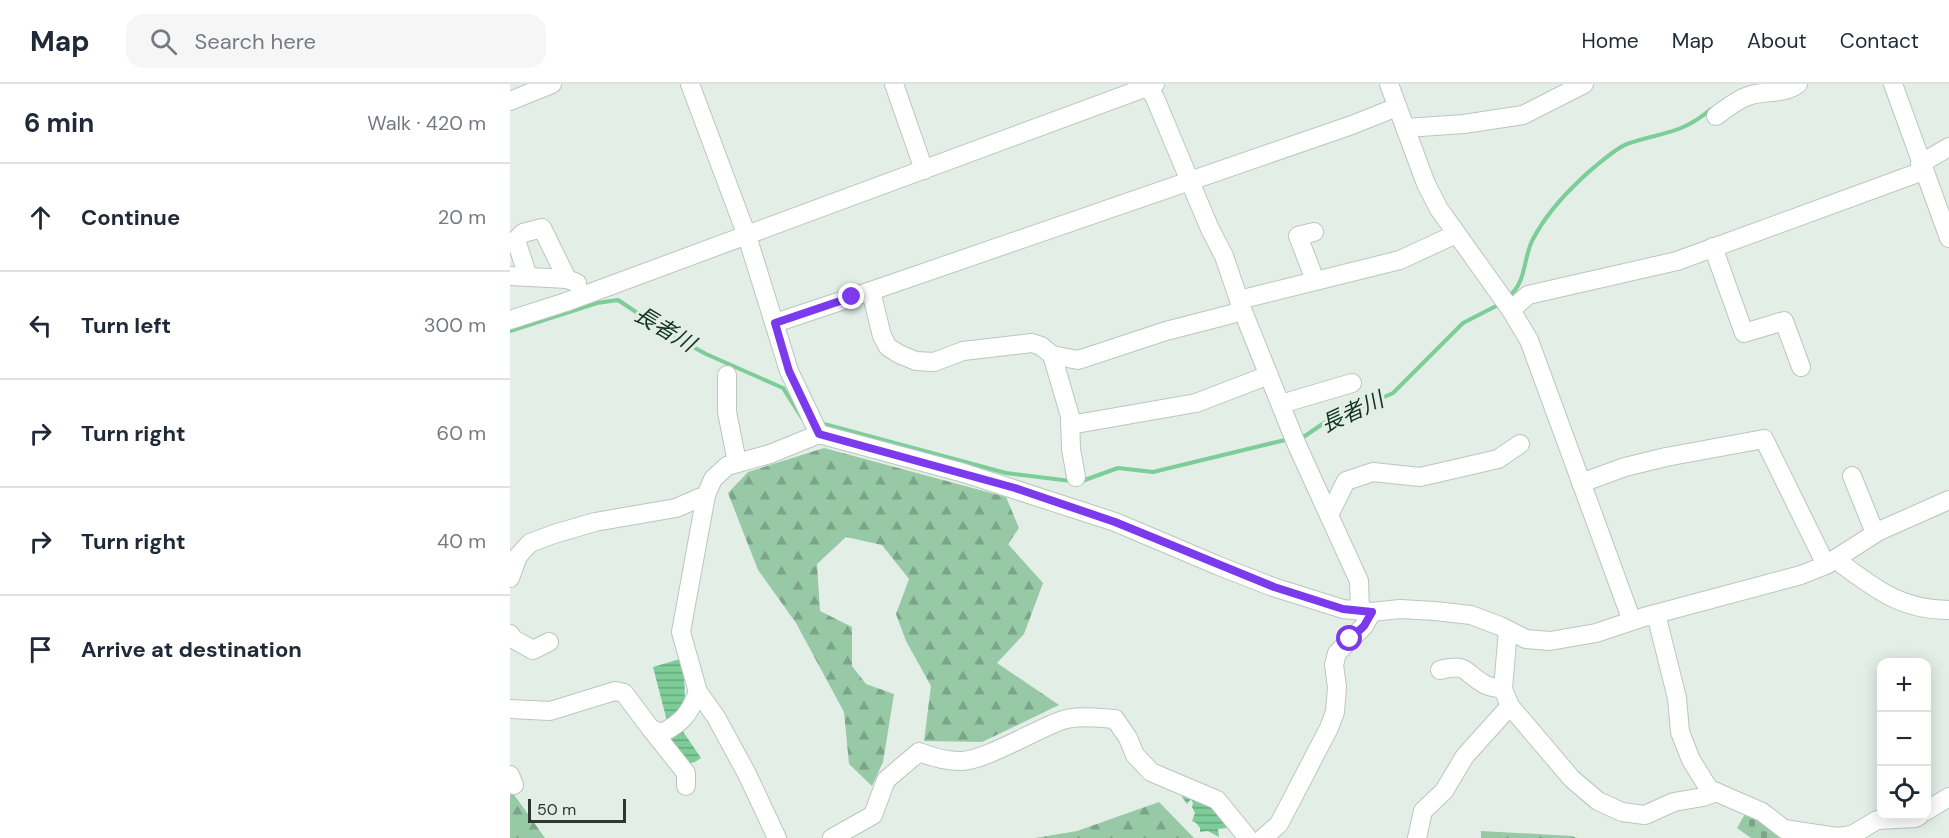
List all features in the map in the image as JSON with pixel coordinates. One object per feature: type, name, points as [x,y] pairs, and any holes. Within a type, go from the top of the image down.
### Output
[{"type":"street","points":[[510,101],[552,84]]},
{"type":"street","points":[[690,84],[747,236],[789,371],[819,434]]},
{"type":"street","points":[[894,84],[924,170]]},
{"type":"street","points":[[1389,84],[1404,128],[1438,209],[1507,303],[1529,339],[1632,621]]},
{"type":"street","points":[[1404,128],[1464,124],[1523,115],[1584,84]]},
{"type":"street","points":[[1716,116],[1750,95],[1785,91],[1798,84]]},
{"type":"street","points":[[1893,84],[1949,238]]},
{"type":"street","points":[[510,320],[747,236],[1150,85],[1210,229],[1224,256],[1294,438],[1359,581],[1366,611],[1364,626],[1337,653],[1334,665],[1337,687],[1335,712],[1329,728],[1279,824],[1263,838]]},
{"type":"street","points":[[775,323],[1190,182],[1353,125],[1396,107]]},
{"type":"street","points":[[1507,303],[1528,295],[1677,261],[1922,167],[1949,147]]},
{"type":"street","points":[[567,279],[542,228],[523,234],[516,240],[519,277],[567,279],[599,290]]},
{"type":"street","points":[[1314,232],[1298,236],[1315,280]]},
{"type":"street","points":[[871,291],[882,336],[888,347],[916,361],[934,362],[963,351],[1032,343],[1041,346],[1052,355],[1078,360],[1166,331],[1232,314],[1241,304],[1315,280],[1400,260],[1456,234]]},
{"type":"street","points":[[1713,247],[1744,333],[1784,321],[1801,367]]},
{"type":"street","points":[[1052,355],[1070,416],[1071,449],[1076,477]]},
{"type":"street","points":[[727,375],[727,412],[737,462]]},
{"type":"street","points":[[1070,425],[1196,403],[1269,375]]},
{"type":"street","points":[[1281,404],[1352,382]]},
{"type":"street","points":[[777,838],[747,774],[698,692],[681,632],[706,495],[713,479],[727,466],[770,454],[819,434],[1026,492],[1115,522],[1274,587],[1343,609],[1435,610],[1471,615],[1526,639],[1550,641],[1596,633],[1656,614],[1802,575],[1831,562],[1875,533],[1949,500]]},
{"type":"street","points":[[1581,483],[1625,467],[1666,457],[1764,439],[1831,562],[1882,594],[1932,610],[1949,610]]},
{"type":"street","points":[[1329,515],[1346,482],[1373,472],[1420,477],[1440,473],[1498,459],[1520,444]]},
{"type":"street","points":[[1852,476],[1875,533]]},
{"type":"street","points":[[510,578],[518,556],[530,543],[595,522],[676,508],[706,495]]},
{"type":"street","points":[[1656,614],[1677,698],[1680,732],[1691,760],[1709,789],[1762,812],[1788,834],[1837,837],[1851,835],[1877,820]]},
{"type":"street","points":[[1417,838],[1423,811],[1444,791],[1506,697],[1508,630]]},
{"type":"street","points":[[510,634],[513,639],[533,650],[549,642]]},
{"type":"street","points":[[1440,670],[1455,666],[1467,670],[1485,685],[1506,697],[1572,779],[1598,801],[1622,812],[1645,815],[1674,802],[1703,797],[1716,792]]},
{"type":"street","points":[[510,709],[550,711],[615,691],[624,693],[686,773],[686,786]]},
{"type":"street","points":[[651,729],[662,733],[675,726],[689,712],[698,692]]},
{"type":"street","points":[[832,838],[873,814],[886,780],[919,752],[936,758],[962,762],[1066,719],[1085,718],[1114,719],[1128,738],[1135,755],[1151,772],[1217,801],[1248,838]]},
{"type":"street","points":[[1931,808],[1949,797]]},
{"type":"green space","points":[[824,448],[1006,497],[1019,528],[1008,544],[1043,583],[1024,634],[997,663],[1059,705],[982,742],[924,741],[931,686],[906,641],[896,614],[909,579],[882,545],[846,537],[817,564],[820,611],[852,627],[852,666],[866,684],[894,694],[883,762],[872,786],[849,764],[844,712],[796,623],[758,570],[728,493],[748,472]]},
{"type":"green space","points":[[510,789],[545,838],[510,838]]},
{"type":"green space","points":[[1159,802],[1194,838],[1035,838],[1077,831]]},
{"type":"green space","points":[[1745,814],[1759,818],[1782,838],[1751,838],[1737,828]]},
{"type":"green space","points":[[1481,831],[1572,836],[1577,838],[1481,838]]},
{"type":"shaded area","points":[[680,659],[684,669],[685,704],[667,721],[653,667]]},
{"type":"shaded area","points":[[682,730],[701,758],[695,762],[689,763],[672,746],[668,735]]},
{"type":"shaded area","points":[[1183,793],[1215,805],[1234,831],[1227,828],[1218,829],[1219,837],[1208,831],[1200,832],[1200,828],[1192,821],[1195,813],[1193,803],[1191,799],[1187,804],[1182,797]]},
{"type":"waterway","name":"長者川","points":[[1508,297],[1519,285],[1530,246],[1537,231],[1560,201],[1583,177],[1622,146],[1690,124],[1711,109]]},
{"type":"waterway","name":"長者川","points":[[510,331],[597,303],[618,300],[669,334],[706,354],[783,388],[802,418]]},
{"type":"waterway","name":"長者川","points":[[1299,436],[1305,436],[1334,416],[1393,393],[1463,323],[1500,304]]},
{"type":"waterway","name":"長者川","points":[[824,424],[1006,473],[1071,481]]},
{"type":"waterway","name":"長者川","points":[[1082,481],[1118,468],[1153,472],[1289,439]]},
{"type":"route","points":[[852,297],[775,323],[789,371],[819,434],[1015,488],[1115,522],[1274,587],[1343,609],[1372,612],[1364,626],[1350,639]]}]
